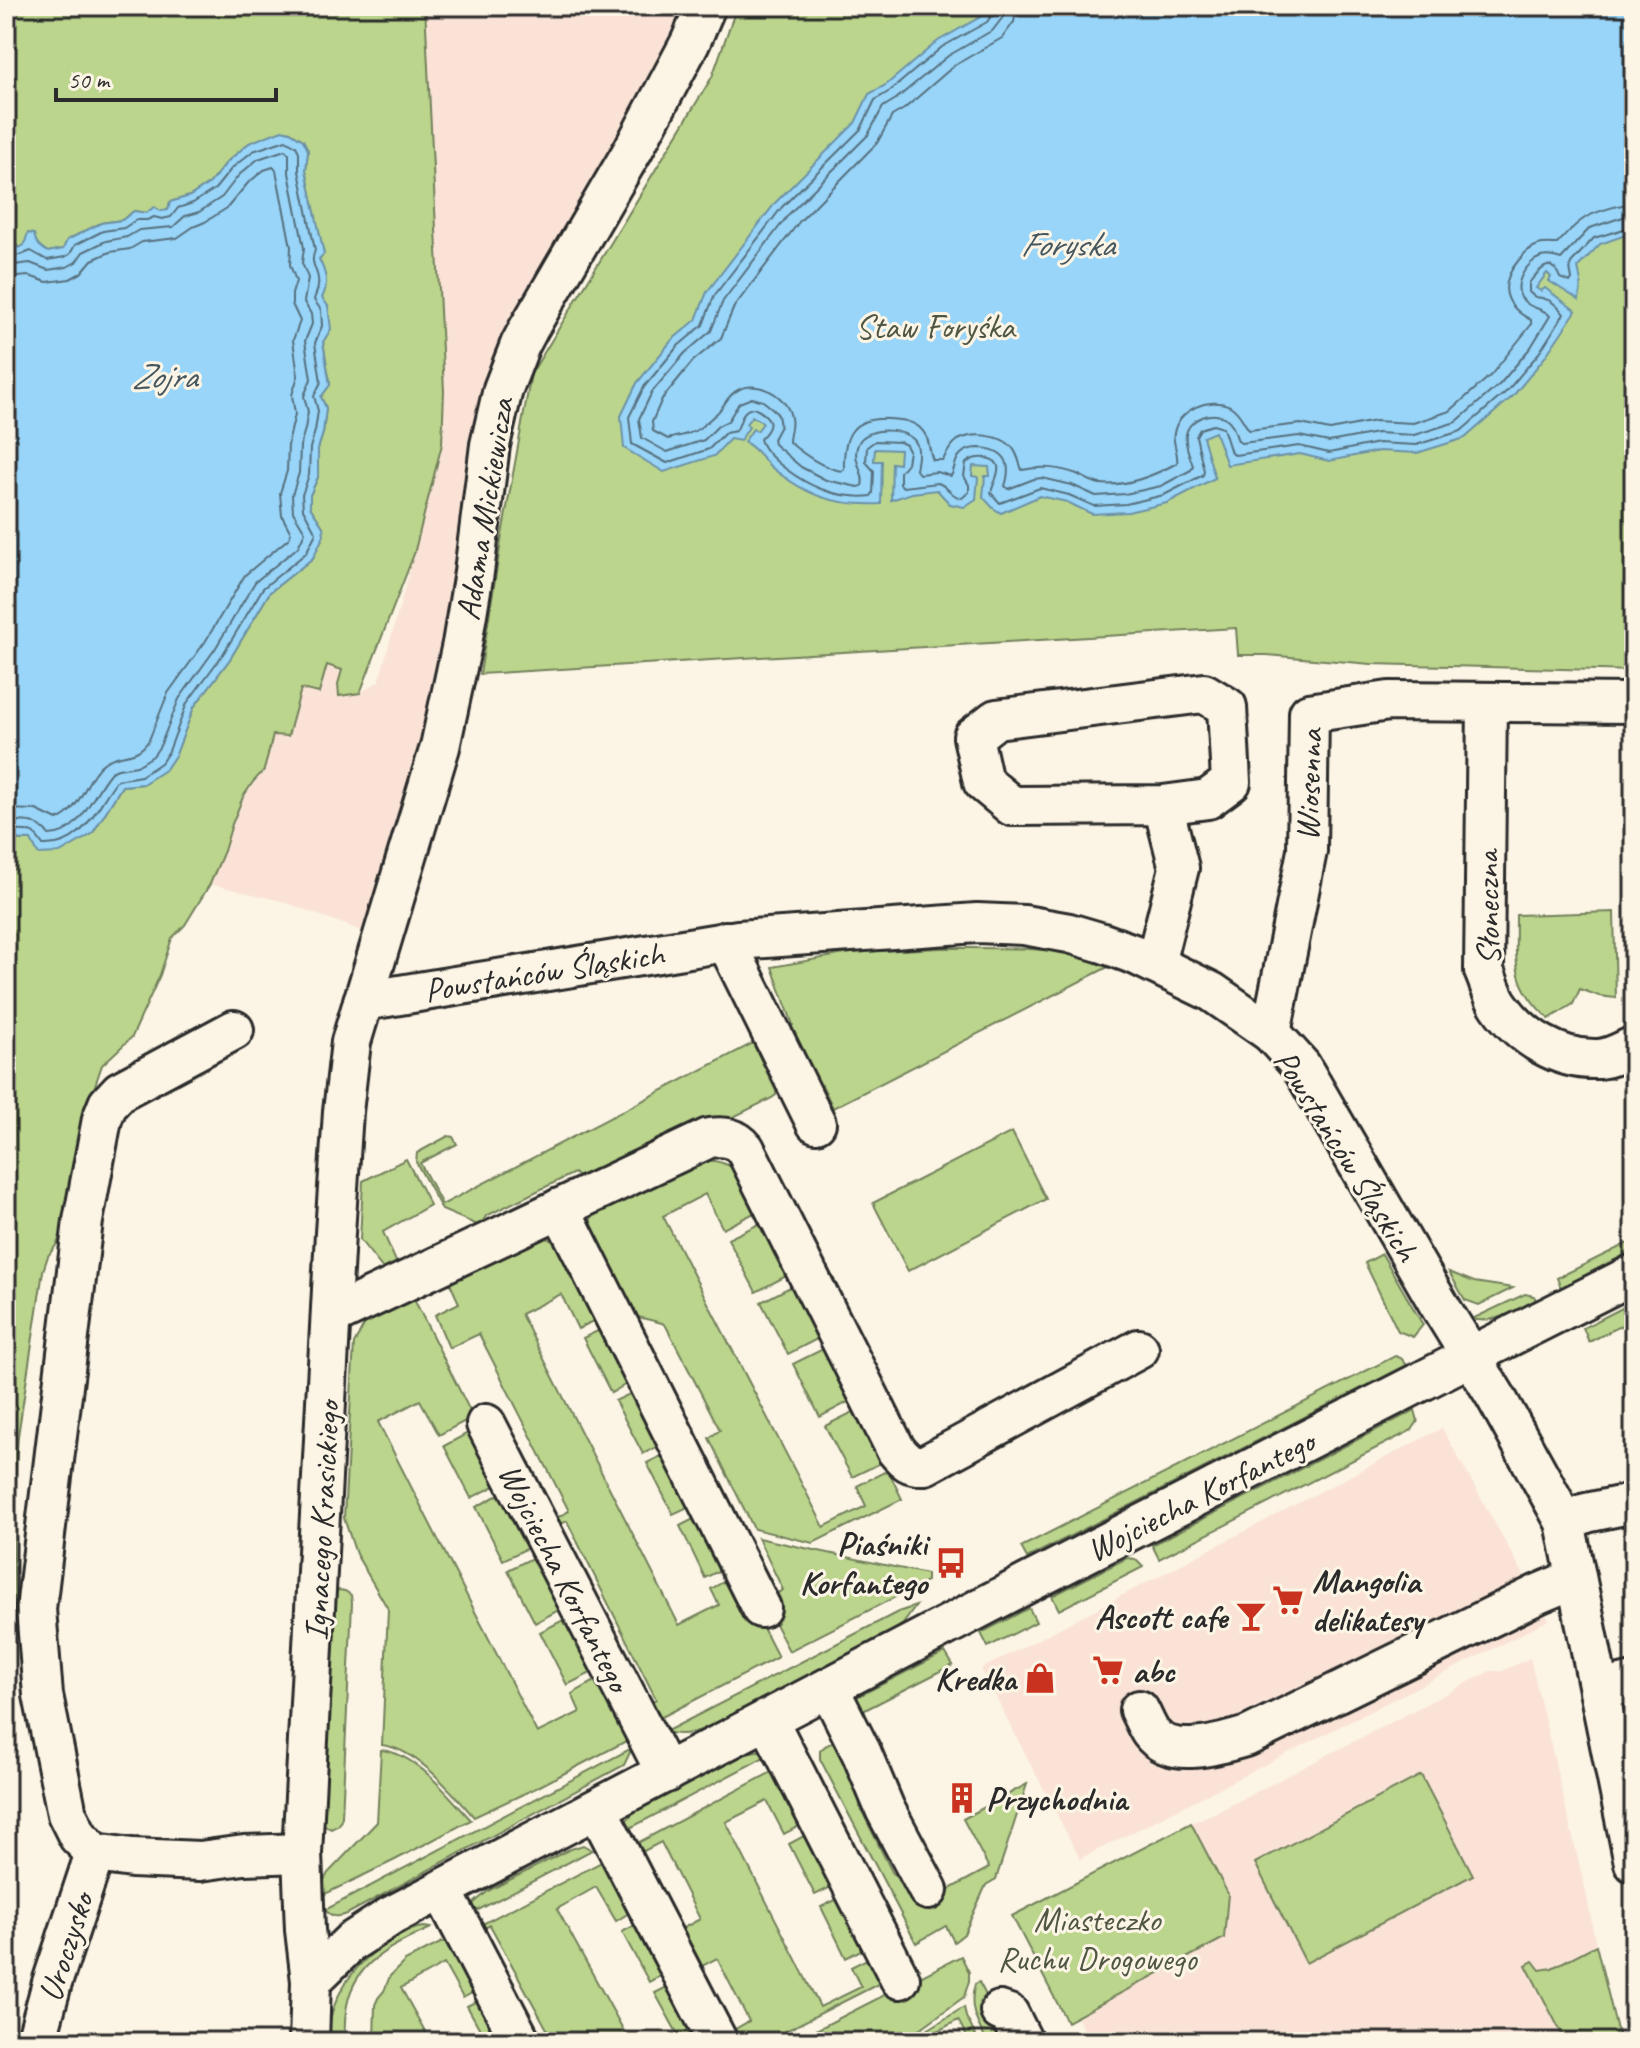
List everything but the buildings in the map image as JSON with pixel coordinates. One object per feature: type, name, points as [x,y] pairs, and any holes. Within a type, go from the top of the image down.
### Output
[{"type":"street","name":"Adama Mickiewicza","points":[[363,1001],[440,747],[462,644],[490,445],[503,389],[529,328],[633,150],[690,43],[706,6]]},
{"type":"street","points":[[1204,693],[1227,707],[1231,782],[1208,799],[1163,805],[1012,806],[983,782],[973,737],[996,719],[1204,693]]},
{"type":"street","name":"Wiosenna","points":[[1271,1033],[1307,851],[1309,713],[1389,701],[1634,703]]},
{"type":"street","name":"Słoneczna","points":[[1487,702],[1484,971],[1493,993],[1498,1004],[1523,1033],[1548,1049],[1575,1057],[1599,1059],[1617,1055],[1634,1046]]},
{"type":"street","points":[[1155,964],[1179,868],[1163,805]]},
{"type":"street","name":"Powstańców Śląskich","points":[[363,1001],[726,941],[977,923],[1024,925],[1069,933],[1155,964],[1212,992],[1271,1033],[1301,1066],[1496,1397],[1565,1522],[1576,1578],[1617,1686],[1634,1863]]},
{"type":"street","points":[[726,941],[816,1123]]},
{"type":"street","name":"Ignacego Krasickiego","points":[[309,2042],[311,1981],[305,1930],[302,1853],[343,1112],[351,1042],[363,1001]]},
{"type":"street","points":[[234,1030],[120,1091],[108,1104],[102,1119],[83,1221],[36,1609],[43,1695],[67,1814],[78,1836],[95,1853],[200,1861],[244,1855],[302,1853]]},
{"type":"street","points":[[332,1316],[709,1138],[724,1136],[738,1141],[745,1149],[896,1450],[913,1466],[925,1465],[1139,1349]]},
{"type":"street","points":[[560,1208],[761,1608]]},
{"type":"street","name":"Wojciecha Korfantego","points":[[311,1981],[351,1942],[391,1916],[1028,1583],[1634,1274]]},
{"type":"street","name":"Wojciecha Korfantego","points":[[486,1424],[666,1773]]},
{"type":"street","points":[[1565,1522],[1586,1513],[1634,1503]]},
{"type":"street","points":[[1139,1710],[1152,1734],[1166,1745],[1188,1748],[1220,1745],[1248,1736],[1576,1578]]},
{"type":"street","points":[[829,1688],[885,1809],[928,1890]]},
{"type":"street","points":[[768,1720],[900,1979]]},
{"type":"street","points":[[597,1809],[718,2042]]},
{"type":"street","name":"Uroczysko","points":[[36,2042],[95,1853]]},
{"type":"street","points":[[442,1890],[521,2042]]},
{"type":"street","points":[[1000,2011],[1009,2014],[1023,2042]]},
{"type":"shaded area","points":[[425,6],[698,6],[507,346],[439,681],[365,932],[281,901],[210,884],[244,797],[264,770],[273,735],[288,736],[301,689],[327,665],[342,670],[338,684],[360,693],[379,681],[442,444],[444,391]]},
{"type":"shaded area","points":[[1442,1428],[1549,1620],[1080,1859],[981,1669]]},
{"type":"shaded area","points":[[1530,1658],[1619,2042],[1090,2042],[1077,2017],[1067,2022],[1012,1916],[1490,1671],[1502,1671]]},
{"type":"green space","points":[[6,6],[425,6],[444,391],[442,444],[414,554],[360,693],[339,696],[342,670],[327,665],[319,693],[301,689],[288,736],[273,735],[264,770],[243,797],[210,884],[185,925],[172,938],[160,975],[132,1037],[102,1065],[82,1131],[65,1223],[43,1271],[18,1436],[13,1501],[15,1619],[6,1618],[6,839],[31,840],[92,834],[122,786],[143,784],[176,754],[194,707],[230,659],[270,592],[313,558],[323,527],[310,507],[310,495],[318,477],[318,449],[326,408],[321,397],[330,384],[323,342],[319,259],[323,254],[306,170],[308,150],[303,140],[290,132],[281,131],[249,143],[227,162],[210,183],[190,196],[170,202],[168,210],[134,211],[122,220],[101,223],[67,240],[64,249],[48,252],[35,241],[19,248],[16,245],[6,249]]},
{"type":"green space","name":"Staw Foryśka","points":[[737,6],[1634,6],[1634,671],[1371,664],[1238,655],[1236,628],[480,674],[531,374],[712,77]]},
{"type":"green space","points":[[1614,912],[1616,998],[1580,989],[1573,1004],[1549,1019],[1528,995],[1518,972],[1516,915]]},
{"type":"green space","points":[[941,948],[1056,951],[1098,959],[1110,966],[833,1108],[822,1085],[808,1091],[779,1030],[793,1025],[772,967],[856,952]]},
{"type":"green space","points":[[753,1043],[776,1091],[772,1098],[656,1155],[585,1184],[574,1173],[486,1216],[480,1226],[442,1210],[416,1162],[417,1153],[448,1136],[453,1137],[457,1144],[420,1163],[442,1205]]},
{"type":"green space","points":[[1012,1132],[1046,1199],[908,1271],[873,1203]]},
{"type":"green space","points":[[406,1159],[430,1205],[383,1232],[401,1273],[391,1279],[360,1240],[363,1181]]},
{"type":"green space","points":[[700,1160],[724,1163],[732,1168],[743,1181],[758,1211],[723,1229],[705,1194],[663,1216],[824,1527],[866,1506],[857,1486],[888,1470],[902,1499],[813,1543],[754,1529],[709,1438],[720,1430],[666,1326],[626,1314],[587,1234],[593,1212]]},
{"type":"green space","points":[[763,1222],[790,1274],[756,1292],[728,1239]]},
{"type":"green space","points":[[528,1234],[549,1239],[567,1252],[602,1316],[578,1329],[561,1294],[521,1314],[679,1625],[719,1605],[711,1589],[736,1575],[778,1657],[658,1719],[641,1707],[656,1699],[567,1521],[550,1529],[547,1523],[569,1511],[479,1334],[449,1348],[435,1315],[459,1303],[447,1277]]},
{"type":"green space","points":[[1634,1240],[1634,1252],[1561,1288],[1557,1278]]},
{"type":"green space","points":[[1382,1254],[1423,1325],[1413,1337],[1398,1331],[1365,1263]]},
{"type":"green space","points":[[1449,1272],[1474,1282],[1513,1288],[1479,1305],[1465,1300]]},
{"type":"green space","points":[[794,1285],[821,1337],[788,1354],[761,1302]]},
{"type":"green space","points":[[410,1291],[473,1417],[439,1435],[420,1400],[378,1422],[537,1733],[580,1712],[572,1694],[604,1676],[632,1738],[474,1817],[421,1763],[395,1748],[382,1745],[388,1609],[356,1554],[344,1518],[354,1344],[365,1323],[402,1304]]},
{"type":"green space","points":[[1525,1294],[1534,1296],[1536,1300],[1497,1318],[1472,1319]]},
{"type":"green space","points":[[1634,1302],[1634,1319],[1589,1342],[1583,1328]]},
{"type":"green space","points":[[604,1328],[633,1380],[611,1393],[583,1338]]},
{"type":"green space","points":[[825,1348],[852,1400],[820,1417],[793,1364]]},
{"type":"green space","points":[[1395,1356],[1407,1365],[1027,1558],[1021,1547]]},
{"type":"green space","points":[[638,1390],[666,1442],[643,1454],[615,1401]]},
{"type":"green space","points":[[857,1410],[885,1461],[852,1477],[825,1426]]},
{"type":"green space","points":[[1415,1410],[1418,1421],[1412,1430],[1159,1559],[1152,1545]]},
{"type":"green space","points":[[477,1428],[505,1481],[471,1498],[444,1446]]},
{"type":"green space","points":[[671,1451],[697,1503],[673,1514],[647,1463]]},
{"type":"green space","points":[[509,1489],[536,1544],[503,1560],[476,1507]]},
{"type":"green space","points":[[703,1514],[730,1565],[705,1578],[680,1526]]},
{"type":"green space","points":[[758,1538],[927,1574],[927,1581],[789,1651],[763,1601],[783,1590]]},
{"type":"green space","points":[[540,1554],[568,1605],[535,1623],[508,1570]]},
{"type":"green space","points":[[1127,1558],[1135,1559],[1143,1567],[1059,1610],[1052,1596]]},
{"type":"green space","points":[[339,1590],[351,1595],[352,1603],[342,1817],[339,1825],[331,1829],[323,1825],[320,1818],[334,1592]]},
{"type":"green space","points":[[916,1606],[903,1624],[891,1632],[718,1723],[692,1733],[665,1732],[898,1612]]},
{"type":"green space","points":[[1029,1608],[1036,1622],[988,1647],[981,1633]]},
{"type":"green space","points":[[573,1615],[601,1668],[567,1685],[540,1632]]},
{"type":"green space","points":[[945,1652],[953,1665],[853,1716],[847,1702]]},
{"type":"green space","points":[[853,1732],[860,1807],[892,1872],[907,1889],[935,1897],[989,1868],[963,1819],[1027,1784],[996,1879],[986,1885],[964,1934],[954,1942],[946,1926],[916,1943],[820,1759],[820,1751],[825,1746]]},
{"type":"green space","points":[[632,1748],[624,1765],[347,1914],[335,1916],[325,1910]]},
{"type":"green space","points":[[381,1750],[394,1753],[419,1767],[471,1820],[321,1896],[320,1888],[328,1873],[377,1822]]},
{"type":"green space","points":[[763,1750],[770,1754],[621,1833],[625,1822],[638,1809],[745,1753]]},
{"type":"green space","points":[[783,1766],[811,1820],[784,1834],[767,1801],[726,1822],[820,2007],[861,1987],[851,1967],[879,1953],[892,1977],[764,2042],[726,2042],[723,2036],[749,2021],[717,1958],[691,1972],[672,1934],[700,1919],[661,1842],[632,1857],[628,1848]]},
{"type":"green space","points":[[1421,1775],[1473,1875],[1306,1963],[1255,1863]]},
{"type":"green space","name":"Miasteczko Ruchu Drogowego","points":[[1191,1823],[1228,1894],[1224,1938],[1067,2022],[1012,1916]]},
{"type":"green space","points":[[815,1830],[841,1882],[815,1895],[789,1844]]},
{"type":"green space","points":[[583,1845],[592,1850],[465,1917],[467,1909],[488,1891]]},
{"type":"green space","points":[[611,1857],[637,1908],[616,1921],[596,1887],[557,1909],[630,2042],[554,2042],[490,1925],[470,1936],[469,1931]]},
{"type":"green space","points":[[848,1894],[874,1943],[846,1958],[821,1907]]},
{"type":"green space","points":[[643,1921],[669,1971],[649,1982],[622,1932]]},
{"type":"green space","points":[[424,1927],[431,1928],[393,1947],[365,1968],[349,1998],[345,2042],[328,2042],[329,2026],[338,1997],[355,1971],[390,1941]]},
{"type":"green space","points":[[458,1934],[479,1989],[463,1998],[444,1964],[401,1988],[431,2042],[374,2042],[375,2005],[390,1976],[405,1961]]},
{"type":"green space","points":[[1596,1945],[1620,2042],[1566,2042],[1526,1965],[1533,1961],[1540,1970],[1552,1968]]},
{"type":"green space","points":[[961,1956],[969,1972],[964,1997],[902,2042],[819,2042],[814,2031]]},
{"type":"green space","points":[[979,1982],[1007,2035],[997,2042],[987,2042],[974,2014],[973,1992],[975,1984]]},
{"type":"green space","points":[[675,1983],[702,2033],[686,2042],[682,2042],[655,1993]]},
{"type":"green space","points":[[483,1998],[507,2042],[487,2042],[467,2006]]},
{"type":"green space","points":[[964,2007],[979,2042],[970,2042],[958,2020],[914,2042],[927,2030]]},
{"type":"water","name":"Foryska","points":[[989,6],[1634,6],[1634,232],[1600,244],[1578,267],[1581,283],[1579,300],[1549,281],[1551,277],[1547,273],[1536,288],[1541,291],[1545,288],[1576,311],[1545,357],[1513,396],[1465,438],[1417,453],[1379,451],[1329,461],[1300,454],[1227,465],[1215,432],[1203,437],[1215,478],[1167,503],[1128,512],[1092,514],[1067,502],[1040,496],[1001,513],[983,497],[985,476],[990,476],[989,467],[973,466],[972,476],[978,477],[976,499],[964,507],[950,504],[937,490],[891,500],[892,463],[899,464],[900,450],[875,449],[874,461],[882,461],[881,504],[835,501],[809,492],[784,477],[744,442],[753,429],[757,431],[763,423],[752,416],[740,441],[730,439],[714,456],[664,472],[624,448],[621,416],[637,383],[672,340],[696,320],[707,292],[776,202],[855,123],[869,94],[886,85],[938,41],[982,16]]},
{"type":"water","name":"Zojra","points":[[282,130],[303,140],[308,150],[306,170],[324,254],[319,259],[326,278],[322,298],[328,306],[331,329],[323,342],[330,385],[321,397],[326,408],[318,449],[318,477],[310,495],[310,507],[323,527],[324,535],[313,558],[270,592],[230,659],[194,707],[176,754],[166,769],[143,784],[122,786],[92,834],[60,853],[38,854],[31,840],[6,839],[6,249],[24,245],[28,233],[34,234],[39,245],[48,252],[63,249],[67,240],[101,223],[122,220],[134,211],[146,213],[154,207],[161,211],[168,210],[170,202],[190,196],[210,183],[227,162],[249,143]]},
{"type":"place","name":"Piaśniki Korfantego","points":[[951,1563]]},
{"type":"place","name":"Mangolia delikatesy","points":[[1288,1600]]},
{"type":"place","name":"Ascott cafe","points":[[1251,1616]]},
{"type":"place","name":"abc","points":[[1108,1670]]},
{"type":"place","name":"Kredka","points":[[1040,1678]]},
{"type":"place","name":"Przychodnia","points":[[962,1798]]}]
